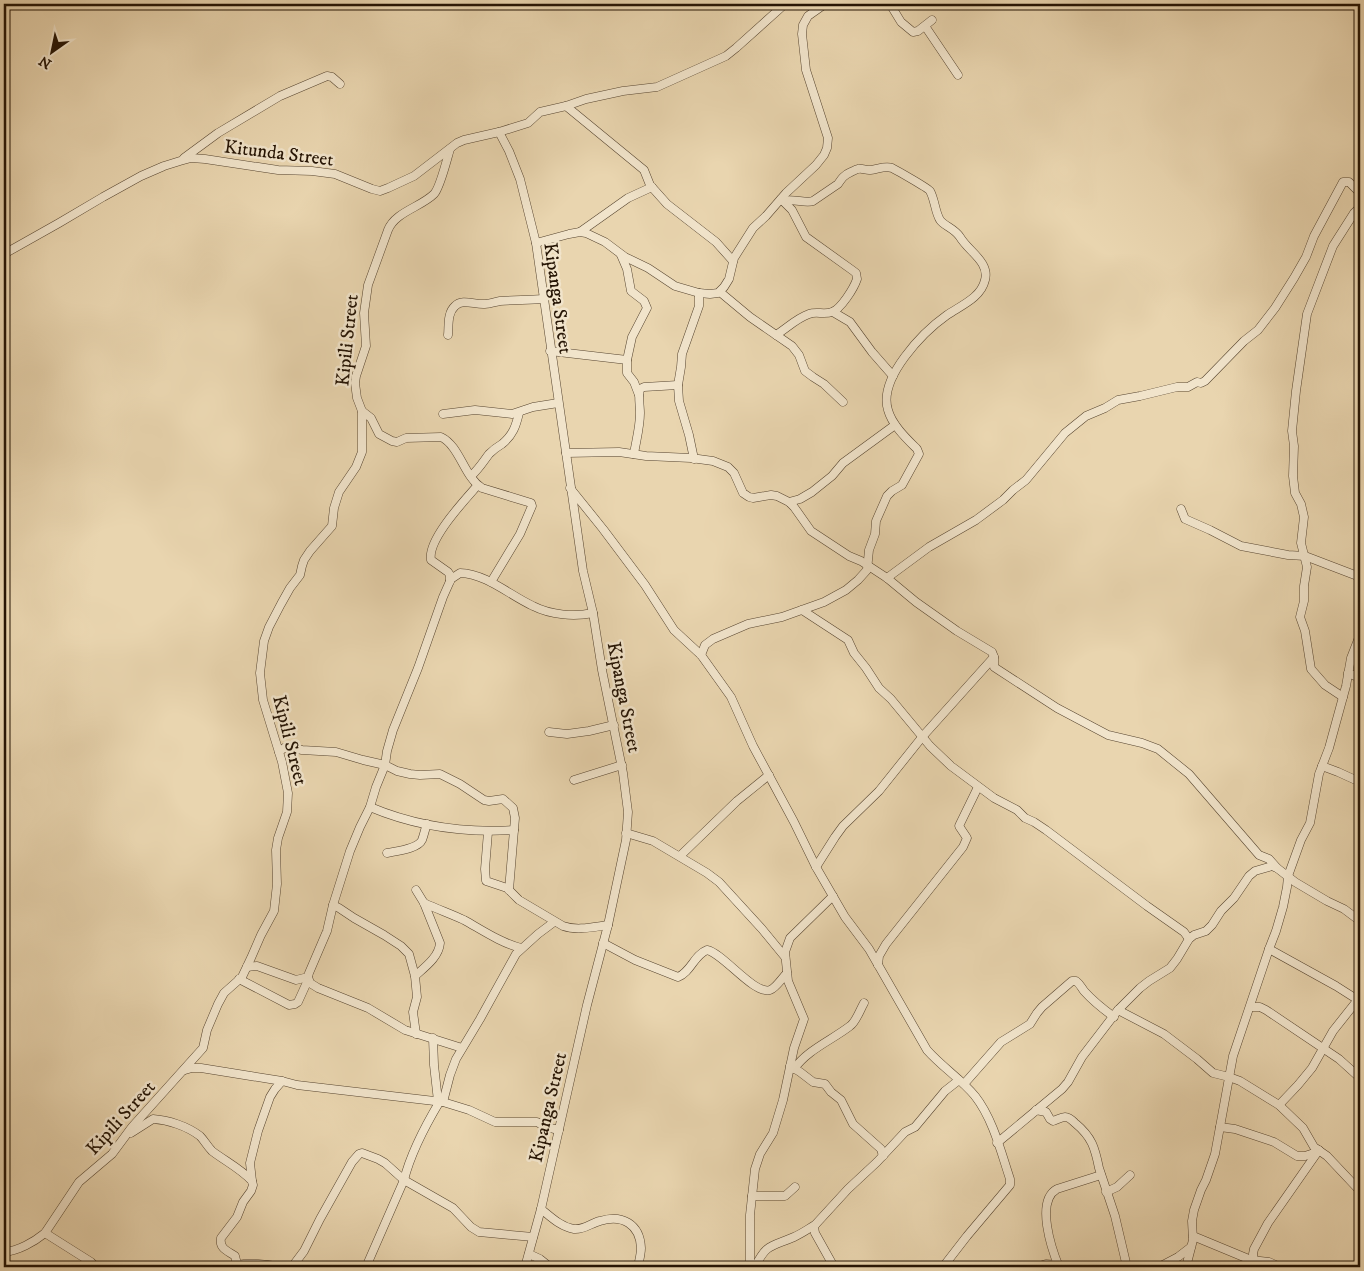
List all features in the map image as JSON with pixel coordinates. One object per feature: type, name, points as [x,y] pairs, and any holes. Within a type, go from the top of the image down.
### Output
[{"type":"street","name":"Kitunda Street","points":[[4,254],[118,188],[180,160],[191,158],[278,170],[335,174],[372,190],[380,191],[414,176],[457,143],[464,140],[528,123],[540,112],[586,99],[623,91],[657,87],[726,56],[785,4]]},
{"type":"street","points":[[536,243],[586,232],[601,239],[621,255],[648,268],[675,286],[699,293],[715,294],[720,292],[729,279],[733,261],[753,228],[824,155],[828,138],[806,70],[802,34],[803,25],[808,16],[825,4]]},
{"type":"street","points":[[890,4],[901,22],[912,32],[915,32],[932,20]]},
{"type":"street","points":[[917,4],[924,4]]},
{"type":"street","points":[[925,26],[958,75]]},
{"type":"street","points":[[180,160],[218,133],[280,96],[327,76],[336,79],[340,84]]},
{"type":"street","points":[[566,106],[644,170],[652,186],[673,209],[716,242],[733,261]]},
{"type":"street","name":"Kipanga Street","points":[[499,132],[520,179],[536,243],[582,572],[593,613],[602,670],[622,765],[628,812],[626,832],[608,925],[574,1058],[541,1209],[525,1267]]},
{"type":"street","name":"Kipili Street","points":[[4,1252],[15,1250],[45,1233],[79,1182],[106,1160],[132,1127],[203,1048],[207,1030],[218,1004],[224,993],[242,976],[272,916],[276,899],[276,850],[287,812],[288,793],[279,752],[262,694],[260,673],[264,641],[281,604],[290,588],[300,576],[304,560],[332,524],[334,508],[340,492],[356,467],[362,452],[362,411],[357,398],[355,383],[366,346],[364,313],[367,291],[388,230],[392,223],[436,191],[450,149]]},
{"type":"street","points":[[701,655],[705,645],[713,638],[748,624],[782,617],[824,602],[846,590],[862,577],[867,570],[869,550],[875,534],[878,515],[890,493],[904,483],[918,454],[918,449],[895,425],[888,411],[888,391],[893,376],[910,350],[924,335],[946,316],[967,303],[981,290],[986,280],[984,266],[964,244],[958,234],[941,221],[928,189],[890,167],[867,170],[860,168],[849,172],[843,176],[837,185],[812,201],[782,200]]},
{"type":"street","points":[[887,578],[929,547],[976,520],[1003,500],[1026,480],[1065,433],[1087,415],[1105,408],[1118,400],[1177,387],[1188,387],[1205,381],[1244,341],[1258,330],[1275,308],[1306,257],[1314,236],[1343,182],[1349,182],[1360,193]]},
{"type":"street","points":[[580,232],[628,198],[652,186]]},
{"type":"street","points":[[776,335],[809,314],[832,312],[841,305],[857,279],[856,273],[806,237],[792,210],[782,200]]},
{"type":"street","points":[[1343,697],[1325,686],[1310,666],[1306,631],[1300,617],[1308,568],[1301,543],[1304,517],[1301,504],[1295,493],[1293,476],[1294,446],[1292,431],[1307,314],[1333,246],[1354,213],[1360,207]]},
{"type":"street","points":[[621,255],[627,269],[631,291],[644,301],[647,308],[632,337],[627,360],[627,373],[634,382],[640,400],[640,422],[634,454]]},
{"type":"street","points":[[720,292],[750,317],[792,346],[796,350],[805,371],[824,384],[843,402]]},
{"type":"street","points":[[694,458],[678,385],[682,354],[699,306],[699,293]]},
{"type":"street","points":[[448,335],[449,313],[458,303],[486,304],[500,301],[543,299]]},
{"type":"street","points":[[832,312],[850,322],[893,376]]},
{"type":"street","points":[[550,351],[627,360]]},
{"type":"street","points":[[638,395],[640,388],[644,387],[678,385]]},
{"type":"street","points":[[443,414],[475,410],[504,414],[519,413],[533,407],[558,403]]},
{"type":"street","points":[[362,411],[371,418],[379,434],[392,441],[397,442],[406,438],[444,438],[451,444],[478,486],[529,502],[532,506],[520,534],[492,582]]},
{"type":"street","points":[[471,476],[482,466],[494,450],[510,437],[515,428],[519,413]]},
{"type":"street","points":[[789,502],[812,492],[832,476],[843,464],[895,425]]},
{"type":"street","points":[[566,453],[619,452],[713,461],[731,469],[743,493],[748,497],[771,495],[789,502],[811,531],[887,578],[916,602],[957,631],[992,652],[994,665],[997,669],[1057,708],[1108,734],[1158,748],[1189,774],[1260,855],[1269,860],[1295,882],[1344,909],[1360,921]]},
{"type":"street","points":[[450,581],[448,572],[431,560],[430,554],[446,523],[478,486]]},
{"type":"street","points":[[570,487],[645,585],[674,630],[701,655],[731,697],[768,775],[816,867],[845,917],[868,947],[927,1050],[962,1082],[979,1103],[992,1128],[1010,1179],[1010,1185],[972,1229],[950,1263],[943,1267]]},
{"type":"street","points":[[1181,509],[1182,514],[1186,518],[1242,546],[1288,555],[1305,556],[1360,577]]},
{"type":"street","points":[[239,979],[289,1005],[298,1002],[327,931],[350,851],[370,807],[385,765],[393,730],[418,668],[443,597],[454,576],[465,573],[492,582],[532,606],[545,611],[582,615],[593,613]]},
{"type":"street","points":[[802,610],[848,641],[854,653],[879,688],[891,699],[934,751],[951,766],[1001,803],[1017,810],[1025,818],[1046,830],[1184,932],[1189,939]]},
{"type":"street","points":[[1186,1267],[1192,1247],[1194,1210],[1215,1154],[1233,1056],[1276,931],[1283,907],[1288,876],[1301,840],[1310,823],[1322,766],[1343,697],[1351,658],[1360,635]]},
{"type":"street","points":[[816,867],[843,826],[879,791],[923,736],[994,657]]},
{"type":"street","points":[[1348,673],[1360,678]]},
{"type":"street","points":[[549,732],[567,734],[614,725]]},
{"type":"street","points":[[279,752],[289,747],[302,750],[336,752],[385,765],[397,771],[410,774],[438,773],[484,800],[503,799],[513,808],[515,818],[509,890]]},
{"type":"street","points":[[574,780],[622,765]]},
{"type":"street","points":[[1322,766],[1360,782]]},
{"type":"street","points":[[680,856],[737,800],[768,775]]},
{"type":"street","points":[[878,965],[879,956],[886,944],[967,840],[967,836],[959,826],[978,787]]},
{"type":"street","points":[[370,807],[389,815],[426,824],[488,832],[514,830]]},
{"type":"street","points":[[387,853],[419,844],[422,841],[426,824]]},
{"type":"street","points":[[488,832],[485,879],[487,882],[505,887],[519,900],[554,922],[571,929],[608,925]]},
{"type":"street","points":[[626,832],[653,841],[680,856],[719,882],[785,957]]},
{"type":"street","points":[[997,1143],[1065,1086],[1082,1057],[1116,1013],[1144,984],[1170,968],[1189,939],[1206,931],[1212,925],[1249,876],[1255,871],[1272,866],[1277,868]]},
{"type":"street","points":[[415,976],[434,957],[440,947],[440,939],[416,890]]},
{"type":"street","points":[[750,1267],[750,1215],[755,1169],[760,1154],[773,1133],[792,1067],[794,1048],[804,1018],[788,981],[784,952],[790,938],[833,896]]},
{"type":"street","points":[[424,903],[521,948]]},
{"type":"street","points":[[333,905],[384,934],[406,950],[411,958],[415,976],[417,997],[413,1012],[416,1034]]},
{"type":"street","points":[[366,1267],[404,1180],[418,1141],[440,1101],[452,1066],[516,954],[554,922]]},
{"type":"street","points":[[603,943],[635,960],[678,977],[685,973],[702,952],[707,950],[712,951],[732,969],[761,990],[770,990],[775,987],[787,973]]},
{"type":"street","points":[[1269,948],[1359,999],[1333,1031],[1312,1068],[1279,1105]]},
{"type":"street","points":[[247,967],[257,966],[296,980],[308,978]]},
{"type":"street","points":[[308,978],[311,984],[318,988],[368,1008],[405,1030],[462,1048]]},
{"type":"street","points":[[754,1267],[761,1254],[770,1245],[796,1236],[815,1225],[905,1132],[915,1127],[945,1092],[962,1082],[1001,1042],[1030,1024],[1042,1007],[1072,981],[1078,982],[1084,991],[1099,1005],[1168,1037],[1213,1073],[1229,1077],[1279,1105],[1303,1128],[1318,1151],[1327,1156],[1360,1191]]},
{"type":"street","points":[[792,1067],[850,1026],[864,1003]]},
{"type":"street","points":[[1250,1007],[1262,1007],[1339,1059],[1360,1078]]},
{"type":"street","points":[[433,1038],[434,1065],[440,1101]]},
{"type":"street","points":[[792,1067],[813,1082],[825,1084],[831,1092],[839,1097],[853,1124],[881,1149],[883,1156]]},
{"type":"street","points":[[183,1070],[201,1068],[297,1085],[440,1101],[469,1110],[495,1122],[538,1122],[546,1127],[559,1130]]},
{"type":"street","points":[[282,1081],[274,1089],[258,1131],[250,1163],[253,1185],[251,1191],[237,1217],[221,1238],[221,1245],[226,1251],[236,1256],[235,1266],[249,1264],[285,1267]]},
{"type":"street","points":[[1036,1110],[1046,1112],[1053,1121],[1066,1117],[1069,1118],[1082,1129],[1093,1144],[1106,1192],[1115,1216],[1127,1267]]},
{"type":"street","points":[[124,1138],[150,1119],[171,1122],[200,1136],[213,1151],[238,1168],[252,1181]]},
{"type":"street","points":[[1220,1127],[1235,1129],[1274,1142],[1297,1156],[1305,1156],[1318,1151]]},
{"type":"street","points":[[1254,1261],[1252,1254],[1268,1223],[1318,1151]]},
{"type":"street","points":[[292,1267],[304,1251],[352,1162],[359,1154],[370,1155],[385,1163],[404,1180],[453,1208],[479,1232],[533,1238]]},
{"type":"street","points":[[1037,1267],[1046,1264],[1058,1266],[1047,1227],[1046,1215],[1051,1195],[1057,1190],[1101,1175]]},
{"type":"street","points":[[1106,1192],[1130,1175]]},
{"type":"street","points":[[752,1196],[785,1196],[795,1187]]},
{"type":"street","points":[[541,1209],[564,1226],[575,1229],[603,1220],[626,1220],[633,1226],[640,1241],[641,1251],[638,1267]]},
{"type":"street","points":[[815,1225],[815,1233],[834,1267]]},
{"type":"street","points":[[45,1233],[96,1267]]},
{"type":"street","points":[[1193,1236],[1254,1261],[1269,1262],[1280,1267]]},
{"type":"street","points":[[1159,1267],[1192,1247]]},
{"type":"street","points":[[529,1254],[540,1259],[550,1267]]}]
